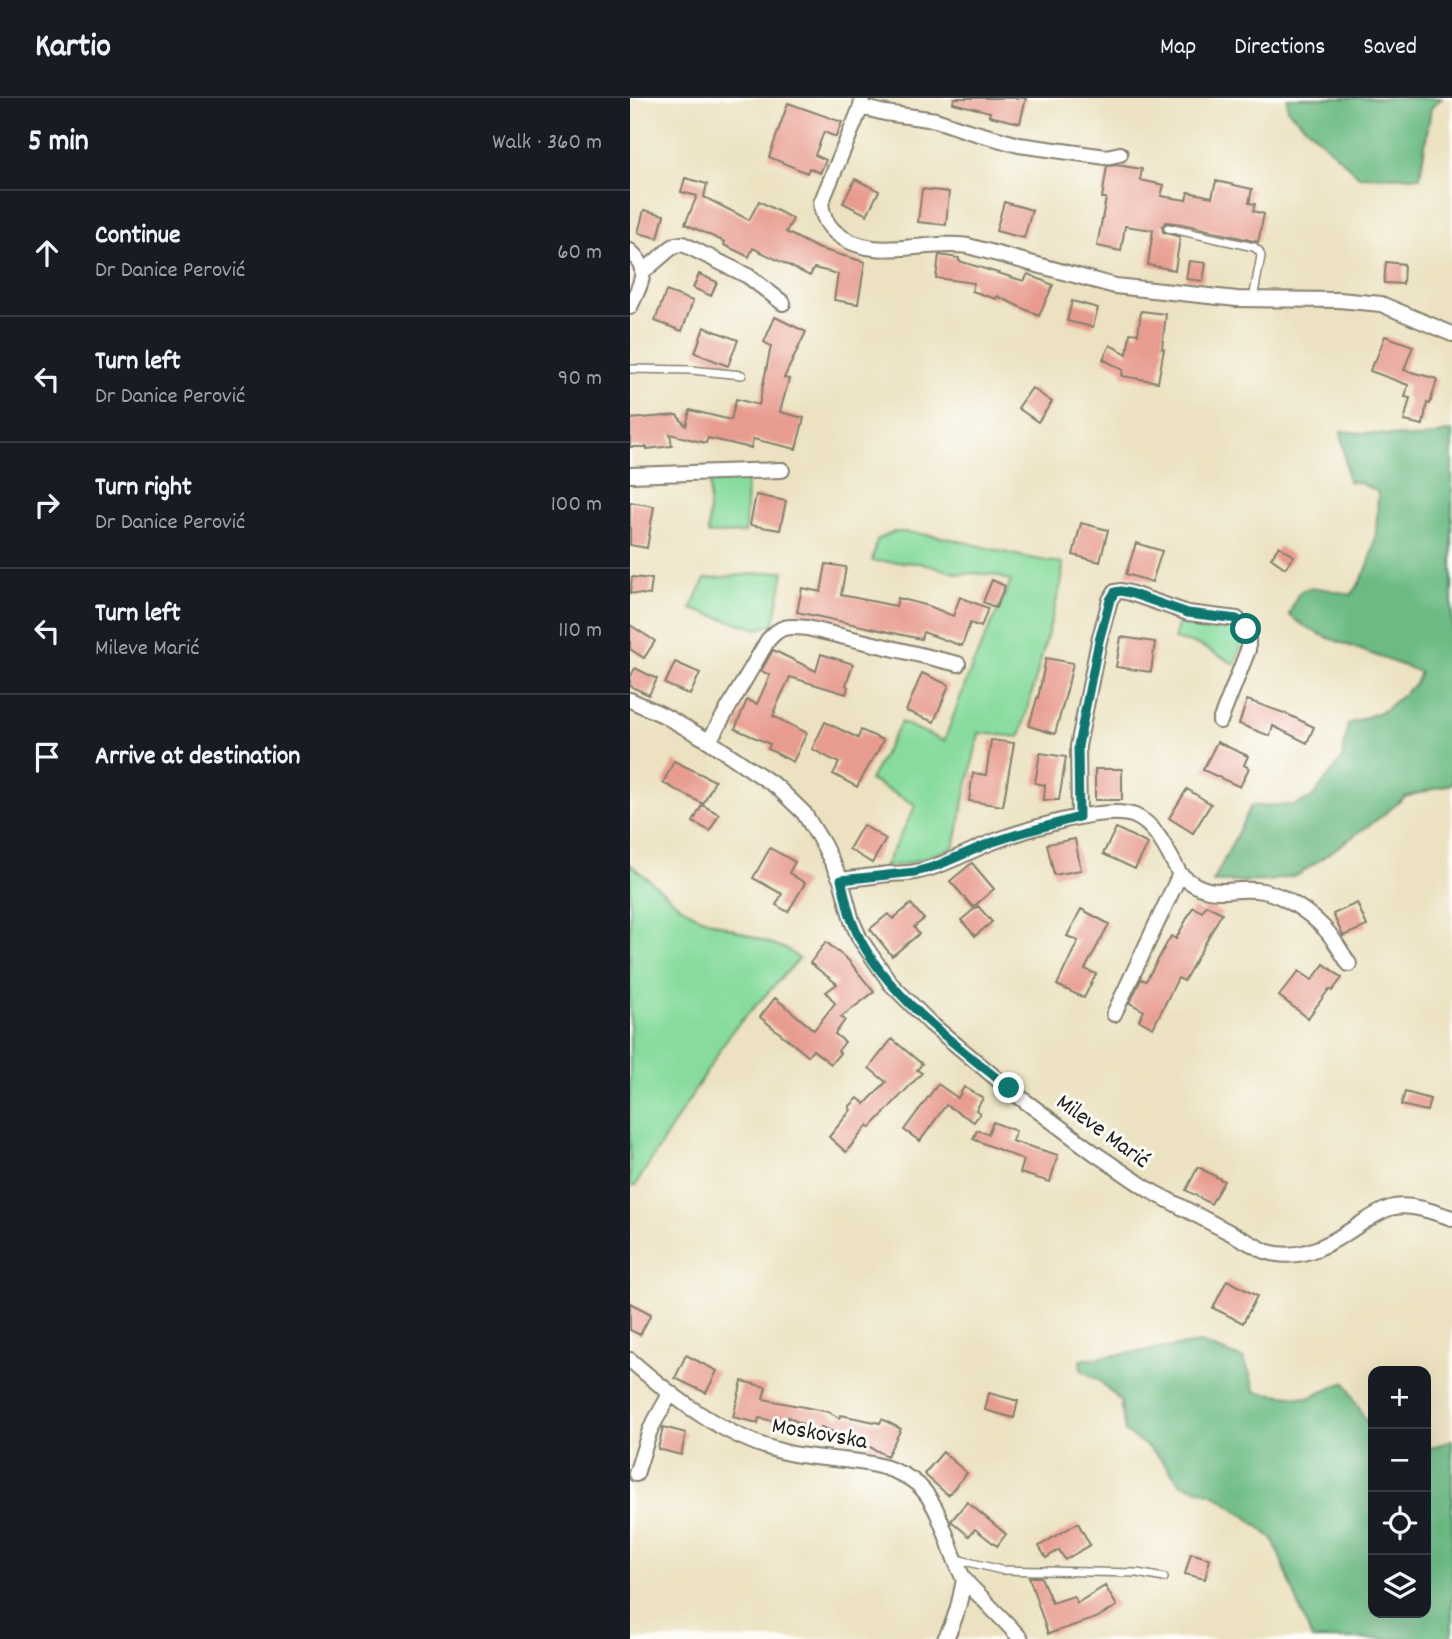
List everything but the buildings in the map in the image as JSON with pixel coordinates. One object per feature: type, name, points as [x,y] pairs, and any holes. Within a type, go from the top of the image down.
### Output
[{"type":"street","points":[[1120,154],[1106,156],[1019,145],[936,120],[885,113],[861,102],[821,203],[821,211],[831,229],[852,244],[885,249],[956,244],[1115,286],[1156,291],[1254,299],[1339,300],[1381,304],[1452,334]]},
{"type":"street","points":[[643,272],[671,248],[683,244],[748,276],[783,303]]},
{"type":"street","points":[[630,251],[640,261],[644,275],[630,307]]},
{"type":"street","points":[[630,475],[782,470]]},
{"type":"street","points":[[1079,817],[1078,746],[1099,641],[1110,600],[1115,592],[1130,593],[1188,613],[1237,619],[1244,626],[1248,634],[1248,650],[1220,721]]},
{"type":"street","points":[[709,741],[768,640],[783,628],[807,628],[958,664]]},
{"type":"street","name":"Mileve Marić","points":[[630,700],[709,741],[777,787],[804,813],[823,845],[841,880],[860,939],[891,984],[930,1023],[1009,1088],[1093,1152],[1149,1190],[1265,1251],[1284,1256],[1317,1249],[1388,1208],[1410,1206],[1452,1219]]},
{"type":"street","points":[[841,880],[915,872],[1018,834],[1097,813],[1117,813],[1137,817],[1152,829],[1180,874],[1198,888],[1219,892],[1265,891],[1288,900],[1324,928],[1349,964]]},
{"type":"street","points":[[1114,1014],[1180,874]]},
{"type":"street","name":"Moskovska","points":[[630,1360],[670,1394],[716,1424],[763,1447],[790,1454],[882,1467],[909,1478],[925,1492],[936,1511],[964,1579],[1021,1639]]},
{"type":"street","points":[[636,1474],[650,1430],[670,1394]]},
{"type":"street","points":[[945,1639],[954,1625],[964,1579]]},
{"type":"lane","points":[[1168,228],[1254,247],[1259,251],[1261,256],[1254,299]]},
{"type":"lane","points":[[630,369],[691,370],[742,375]]},
{"type":"lane","points":[[956,1559],[1001,1570],[1137,1573],[1164,1578]]},
{"type":"green space","points":[[1287,98],[1442,98],[1431,108],[1420,177],[1359,176],[1288,110]]},
{"type":"green space","points":[[1341,431],[1420,438],[1452,431],[1452,784],[1405,797],[1298,875],[1269,881],[1213,882],[1251,806],[1294,805],[1312,798],[1342,759],[1348,724],[1385,710],[1415,684],[1420,672],[1326,637],[1289,615],[1299,593],[1309,588],[1351,595],[1371,558],[1376,534],[1378,492],[1360,483],[1348,481]]},
{"type":"green space","points":[[710,479],[747,479],[745,533],[708,534]]},
{"type":"green space","points":[[893,532],[936,536],[1063,563],[1062,580],[1020,737],[979,733],[954,847],[910,863],[884,867],[916,805],[870,780],[901,722],[944,741],[973,664],[1011,581],[995,575],[960,574],[920,563],[872,561],[877,540]]},
{"type":"green space","points":[[784,571],[774,624],[758,629],[691,609],[705,579]]},
{"type":"green space","points":[[1180,618],[1233,626],[1241,639],[1235,664],[1199,645],[1174,639]]},
{"type":"green space","points":[[630,864],[679,905],[699,917],[788,950],[799,959],[732,1031],[635,1186],[630,1186]]},
{"type":"green space","points":[[1200,1343],[1244,1359],[1256,1392],[1309,1398],[1345,1382],[1368,1425],[1368,1618],[1431,1618],[1431,1448],[1452,1440],[1452,1639],[1312,1639],[1273,1539],[1215,1495],[1180,1483],[1159,1457],[1125,1432],[1120,1401],[1100,1381],[1081,1370],[1080,1360]]},
{"type":"route","points":[[1009,1088],[930,1023],[891,984],[860,939],[841,880],[915,872],[990,843],[1079,817],[1078,746],[1099,641],[1110,600],[1115,592],[1130,593],[1188,613],[1237,619],[1246,629]]}]
